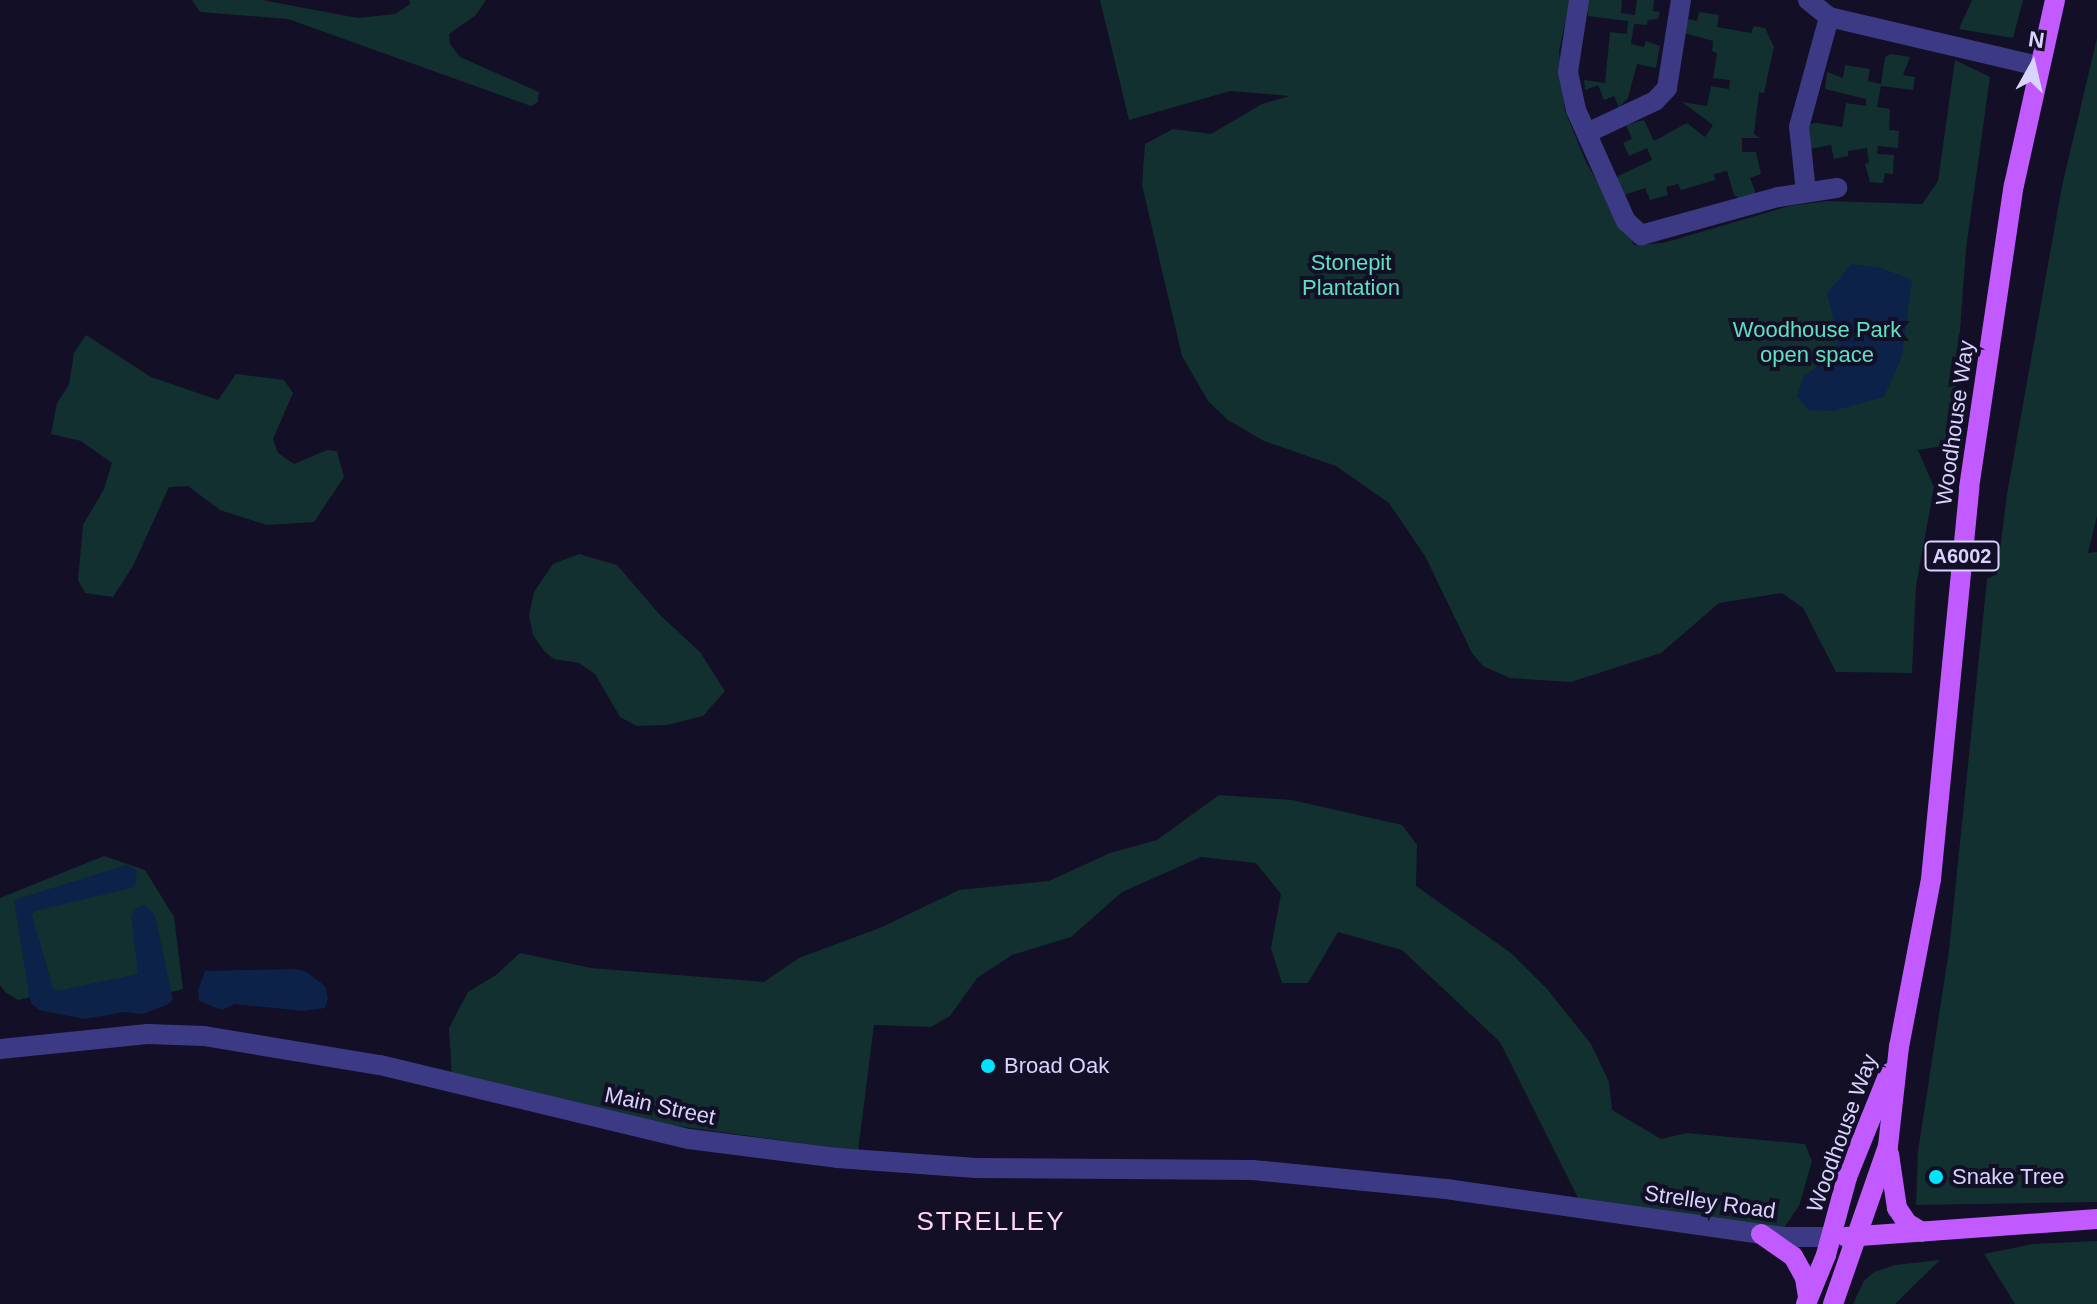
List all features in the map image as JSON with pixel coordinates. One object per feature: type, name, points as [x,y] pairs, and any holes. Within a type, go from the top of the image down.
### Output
[{"type":"main road","name":"Woodhouse Way","points":[[1859,1237],[1888,1146],[1899,1047],[1931,879],[1969,488],[2014,185],[2055,0]]},
{"type":"main road","name":"Woodhouse Way","points":[[1830,1237],[1847,1177],[1899,1047]]},
{"type":"main road","name":"A6002","points":[[1888,1146],[1897,1208],[1907,1223],[1922,1232]]},
{"type":"main road","name":"Strelley Road","points":[[1830,1237],[2097,1219]]},
{"type":"main road","name":"A6002","points":[[1761,1234],[1793,1256],[1805,1278],[1807,1300]]},
{"type":"main road","name":"A6002","points":[[1807,1300],[1830,1237]]},
{"type":"main road","name":"A6002","points":[[1833,1304],[1859,1237]]},
{"type":"street","points":[[1579,0],[1568,72],[1576,110],[1626,221],[1641,235],[1806,192],[1837,188]]},
{"type":"street","points":[[1587,133],[1655,101],[1667,88],[1681,0]]},
{"type":"street","points":[[1808,0],[1829,17],[2038,66]]},
{"type":"street","points":[[1806,192],[1799,127],[1829,17]]},
{"type":"street","name":"Main Street","points":[[0,1049],[147,1034],[204,1036],[380,1065],[640,1128],[744,1146],[976,1168],[1253,1170],[1317,1176]]},
{"type":"street","name":"Strelley Road","points":[[1317,1176],[1446,1189],[1761,1234],[1830,1237]]},
{"type":"green space","points":[[192,0],[262,0],[358,18],[395,14],[410,4],[409,0],[486,0],[476,15],[449,34],[450,44],[460,57],[539,92],[538,102],[531,106],[288,19],[200,12]]},
{"type":"green space","points":[[1100,0],[1570,0],[1559,51],[1565,111],[1586,162],[1634,245],[1663,243],[1789,206],[1827,201],[1922,204],[1938,181],[1955,60],[1990,77],[1966,249],[1954,412],[1943,446],[1918,450],[1934,487],[1916,586],[1912,673],[1836,672],[1803,608],[1782,593],[1719,603],[1661,653],[1571,682],[1510,678],[1483,666],[1472,653],[1425,556],[1389,503],[1336,466],[1264,441],[1228,420],[1208,401],[1182,356],[1142,185],[1145,144],[1173,129],[1211,134],[1262,104],[1290,96],[1230,91],[1129,120]]},
{"type":"green space","points":[[1585,0],[1622,0],[1621,13],[1635,15],[1637,0],[1654,0],[1653,11],[1660,12],[1658,19],[1648,20],[1647,25],[1634,24],[1631,44],[1644,47],[1646,41],[1660,46],[1656,68],[1637,64],[1628,98],[1619,107],[1614,96],[1604,100],[1598,85],[1585,90],[1584,80],[1605,83],[1610,32],[1627,34],[1628,21],[1588,16]]},
{"type":"green space","points":[[1972,0],[2023,0],[2013,38],[1959,29]]},
{"type":"green space","points":[[1699,12],[1719,15],[1717,27],[1751,33],[1754,26],[1765,28],[1774,47],[1764,93],[1759,92],[1754,134],[1760,138],[1742,138],[1742,152],[1756,152],[1761,174],[1750,178],[1756,194],[1739,198],[1734,195],[1727,171],[1714,174],[1715,180],[1681,190],[1678,184],[1666,187],[1668,195],[1650,200],[1645,188],[1621,196],[1616,183],[1618,176],[1652,160],[1647,148],[1629,156],[1623,143],[1632,139],[1626,125],[1644,120],[1654,141],[1687,123],[1705,137],[1713,125],[1682,102],[1707,106],[1711,86],[1729,89],[1730,80],[1713,78],[1717,53],[1712,51],[1713,41],[1684,33],[1688,19],[1697,21]]},
{"type":"green space","points":[[2097,38],[2097,516],[2088,553],[2097,552],[2097,1202],[1916,1205],[1918,1151],[1949,950],[1987,579],[1997,574],[2007,494],[2062,186]]},
{"type":"green space","points":[[1891,54],[1910,57],[1903,75],[1915,77],[1913,90],[1881,86],[1877,107],[1890,109],[1889,130],[1899,131],[1898,148],[1878,146],[1877,154],[1894,155],[1893,174],[1885,173],[1883,183],[1870,182],[1865,164],[1869,163],[1867,148],[1848,151],[1848,156],[1834,159],[1831,145],[1810,149],[1809,129],[1810,124],[1817,123],[1842,127],[1846,103],[1866,106],[1866,99],[1825,89],[1827,72],[1843,78],[1845,65],[1870,69],[1868,81],[1881,84],[1885,57]]},
{"type":"green space","points":[[86,335],[151,377],[218,400],[236,374],[284,380],[293,393],[273,439],[278,453],[294,464],[327,450],[337,451],[344,477],[314,522],[267,525],[220,510],[188,486],[169,487],[133,566],[113,597],[85,593],[78,580],[83,525],[104,489],[112,463],[81,441],[51,434],[57,403],[69,385],[74,353]]},
{"type":"green space","points":[[579,554],[617,565],[660,615],[700,652],[725,691],[703,716],[667,725],[637,726],[620,717],[595,674],[579,663],[554,659],[545,652],[533,635],[529,615],[534,592],[553,564]]},
{"type":"green space","points":[[1219,795],[1292,800],[1402,825],[1417,845],[1416,886],[1511,953],[1547,989],[1591,1044],[1609,1082],[1612,1110],[1661,1139],[1687,1133],[1805,1144],[1812,1161],[1799,1206],[1783,1229],[1580,1202],[1500,1042],[1402,950],[1338,932],[1308,983],[1282,983],[1271,948],[1281,894],[1256,863],[1201,857],[1122,892],[1071,937],[1012,955],[977,978],[950,1016],[931,1027],[874,1025],[858,1151],[641,1121],[452,1075],[449,1028],[468,992],[496,975],[520,953],[591,968],[764,982],[799,958],[882,927],[959,890],[1049,881],[1110,853],[1157,840]]},
{"type":"green space","points":[[104,856],[145,870],[174,917],[183,989],[172,992],[139,974],[18,1000],[5,992],[0,985],[0,898]]},
{"type":"green space","points":[[2097,1241],[2097,1304],[2015,1304],[1984,1254],[2033,1244]]},
{"type":"green space","points":[[1940,1260],[1895,1304],[1853,1304],[1864,1281],[1874,1272],[1895,1265]]},
{"type":"water","points":[[1851,264],[1881,268],[1912,280],[1902,356],[1884,397],[1833,411],[1808,410],[1797,396],[1804,376],[1836,353],[1838,338],[1827,294]]},
{"type":"water","points":[[126,865],[137,870],[135,887],[35,911],[32,915],[53,988],[58,991],[138,974],[131,915],[139,906],[145,905],[155,915],[173,1000],[142,1014],[125,1012],[84,1019],[39,1010],[31,1003],[29,995],[14,900]]},
{"type":"water","points":[[205,971],[305,971],[325,986],[328,998],[325,1008],[304,1011],[235,1004],[222,1010],[199,1001],[198,990]]},
{"type":"place","name":"Broad Oak","points":[[988,1066]]},
{"type":"place","name":"Snake Tree","points":[[1936,1177]]},
{"type":"district","name":"STRELLEY","points":[[991,1222]]},
{"type":"park label","name":"Stonepit Plantation","points":[[1351,274]]},
{"type":"park label","name":"Woodhouse Park open space","points":[[1817,342]]}]
